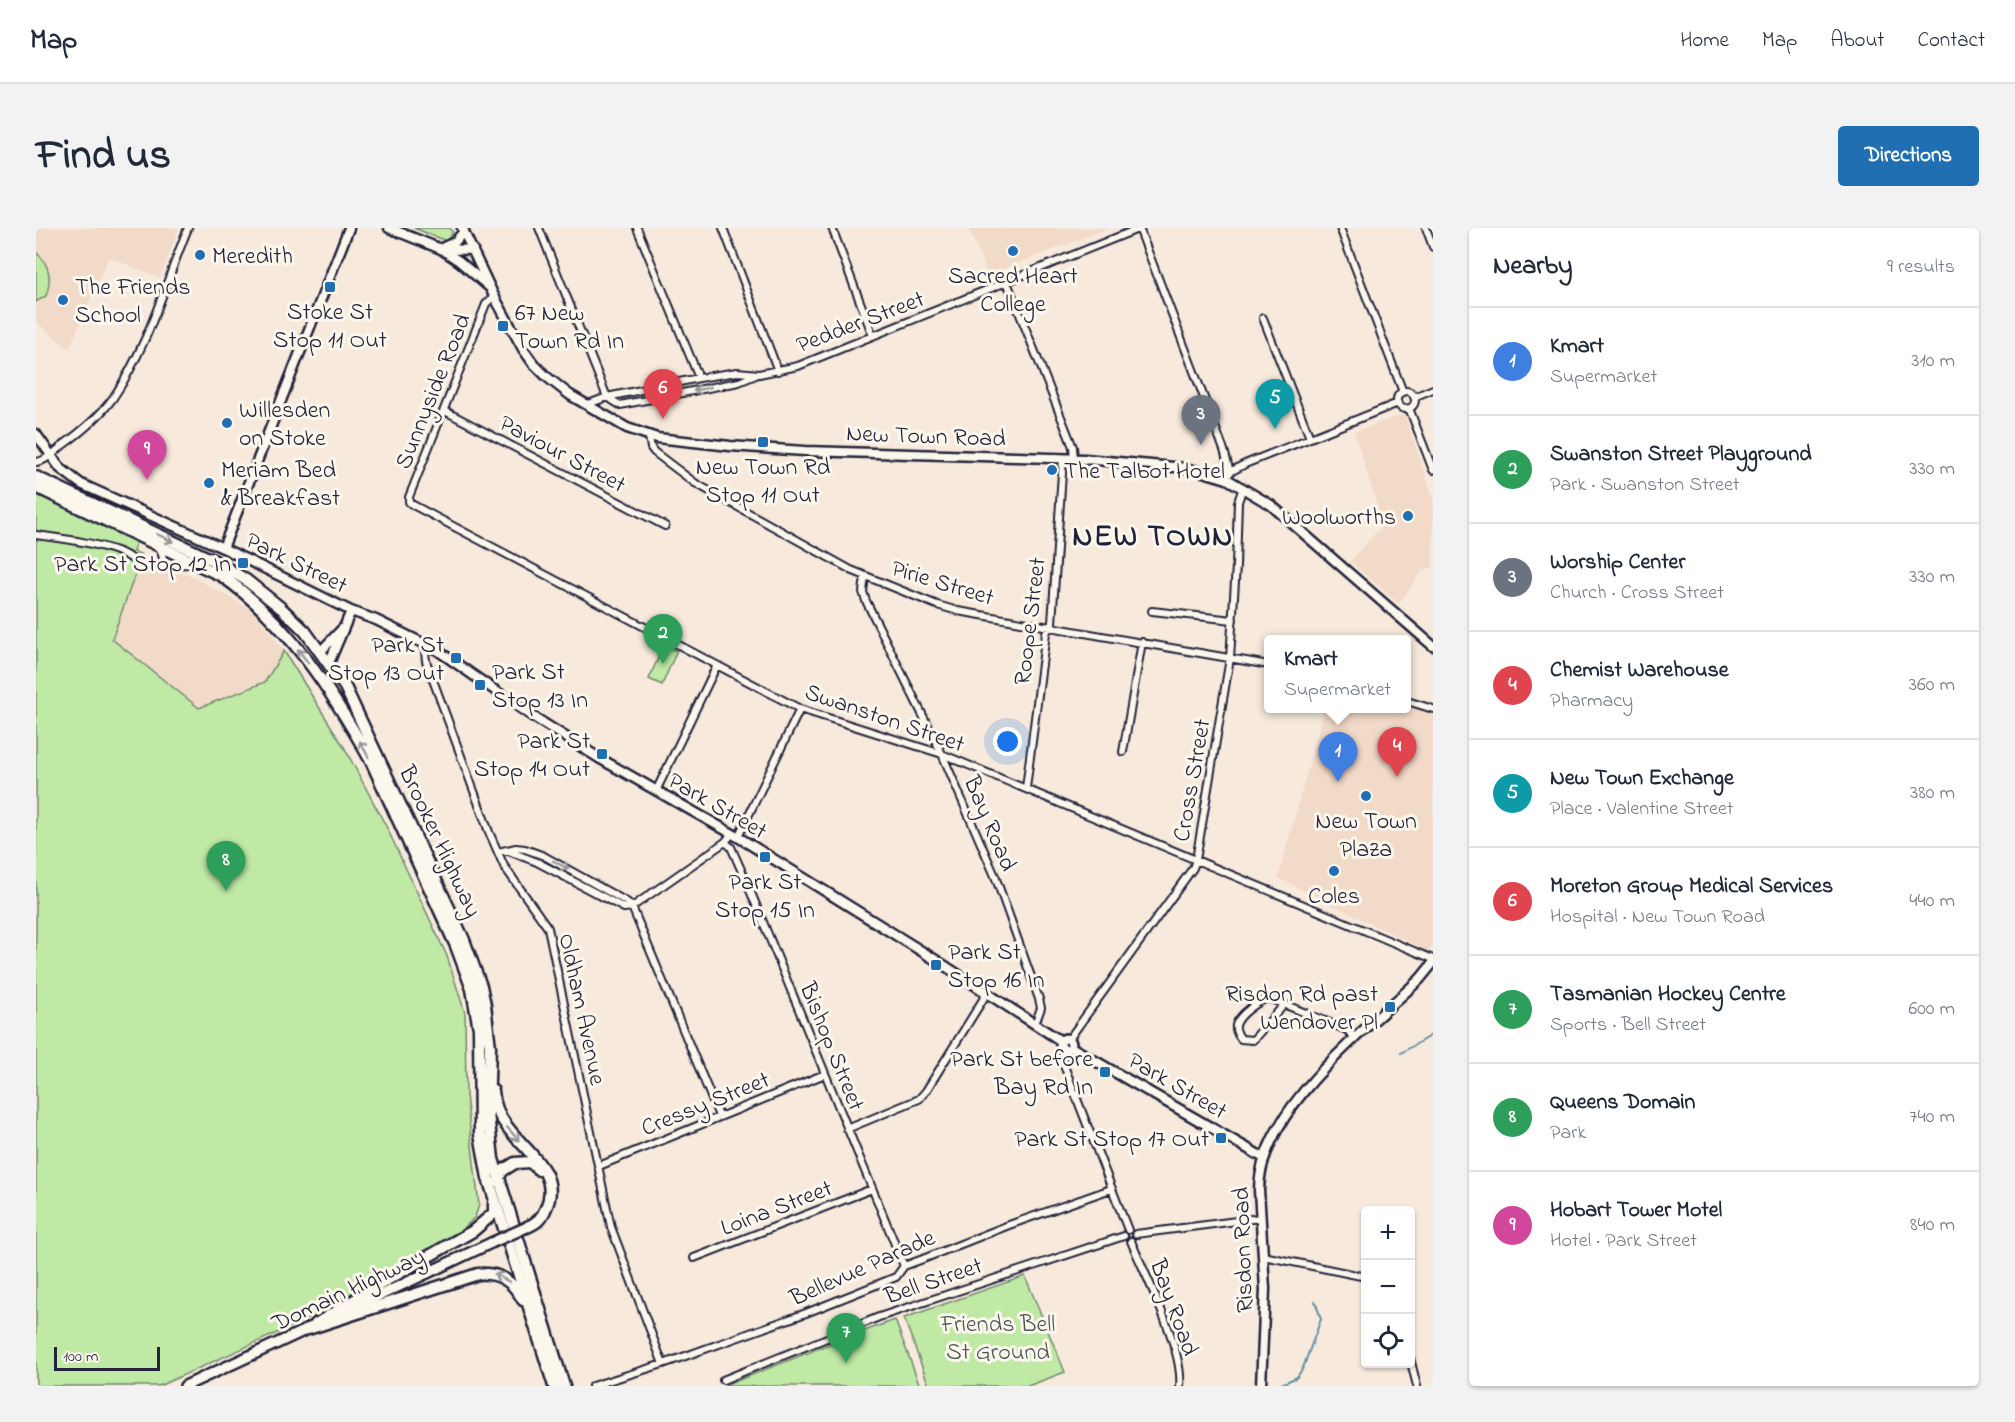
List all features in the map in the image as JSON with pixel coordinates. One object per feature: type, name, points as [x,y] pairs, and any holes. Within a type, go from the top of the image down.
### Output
[{"type":"highway","name":"Brooker Highway","points":[[36,477],[230,569],[281,608],[309,636],[358,710],[472,961],[485,1005],[490,1061],[489,1136],[498,1182],[555,1378]]},
{"type":"highway","name":"Brooker Highway","points":[[36,487],[222,576],[254,600],[300,651],[371,761],[456,946],[472,989],[479,1029],[480,1134],[488,1178],[535,1324],[555,1378],[564,1386]]},
{"type":"highway","points":[[321,651],[319,666],[334,693],[336,704]]},
{"type":"highway","points":[[490,1061],[498,1112],[515,1137],[544,1168],[548,1178],[550,1189],[548,1206],[540,1219],[527,1227]]},
{"type":"highway","points":[[498,1182],[502,1171],[515,1163],[530,1162],[540,1172],[544,1184],[544,1200],[527,1227]]},
{"type":"highway","points":[[308,1329],[473,1231],[494,1213],[494,1196]]},
{"type":"highway","points":[[308,1329],[462,1279],[488,1273],[499,1275],[514,1287],[535,1324]]},
{"type":"main road","name":"Domain Highway","points":[[185,1386],[527,1227]]},
{"type":"street","points":[[43,459],[90,424],[114,397],[128,373],[153,317],[188,228]]},
{"type":"street","points":[[223,548],[349,228]]},
{"type":"street","points":[[389,228],[441,249],[459,261],[492,292]]},
{"type":"street","points":[[539,228],[607,397]]},
{"type":"street","points":[[637,228],[699,378]]},
{"type":"street","points":[[723,228],[778,371]]},
{"type":"street","points":[[832,228],[873,336]]},
{"type":"street","points":[[1139,228],[1224,450],[1228,475],[1245,464],[1398,403]]},
{"type":"street","name":"Pedder Street","points":[[607,397],[620,405],[739,382],[759,374],[798,366],[1139,228]]},
{"type":"street","points":[[1340,228],[1403,392]]},
{"type":"street","points":[[1426,228],[1433,247]]},
{"type":"street","points":[[441,249],[455,242],[463,229]]},
{"type":"street","name":"New Town Road","points":[[463,229],[492,292],[533,363],[547,377],[585,405],[620,425],[649,437],[730,446],[805,451],[1063,458],[1185,468],[1228,475],[1276,510],[1433,646]]},
{"type":"street","points":[[441,249],[473,250]]},
{"type":"street","points":[[1007,282],[1073,447],[1074,459]]},
{"type":"street","name":"Sunnyside Road","points":[[409,502],[492,292]]},
{"type":"street","points":[[1263,318],[1310,438]]},
{"type":"street","name":"Pedder Street","points":[[585,405],[607,397],[699,378],[737,372],[759,374]]},
{"type":"street","points":[[1414,397],[1433,389]]},
{"type":"street","points":[[1403,392],[1408,392],[1414,397]]},
{"type":"street","points":[[1398,403],[1399,395],[1403,392]]},
{"type":"street","points":[[1398,403],[1404,409],[1409,408],[1414,404],[1414,397]]},
{"type":"street","points":[[1409,408],[1433,470]]},
{"type":"street","name":"Paviour Street","points":[[445,411],[665,526]]},
{"type":"street","name":"Park Street","points":[[36,434],[43,459],[81,484],[223,548],[351,611],[424,642],[532,716],[735,836],[1066,1044],[1264,1158]]},
{"type":"street","name":"Pirie Street","points":[[649,437],[654,452],[696,483],[865,576],[958,611],[1264,664]]},
{"type":"street","name":"Roope Street","points":[[1026,788],[1046,633],[1050,627],[1063,458]]},
{"type":"street","name":"Cross Street","points":[[1066,1044],[1193,868],[1196,860],[1230,658],[1238,502],[1243,487]]},
{"type":"street","name":"Swanston Street","points":[[409,502],[800,709],[942,754],[1433,958]]},
{"type":"street","points":[[36,535],[99,546],[121,553],[148,567],[174,564],[200,566]]},
{"type":"street","points":[[159,546],[163,558],[160,567]]},
{"type":"street","name":"Bay Road","points":[[865,576],[863,592],[866,601],[942,754],[995,876],[1041,1008],[1035,1024]]},
{"type":"street","name":"Park Street","points":[[329,663],[351,611]]},
{"type":"street","points":[[1152,611],[1233,620]]},
{"type":"street","name":"Park Street","points":[[321,651],[345,626]]},
{"type":"street","points":[[309,636],[322,642],[334,638]]},
{"type":"street","name":"Oldham Avenue","points":[[424,642],[426,661],[489,832],[504,866],[548,928],[611,1227],[663,1364]]},
{"type":"street","points":[[1123,752],[1142,642]]},
{"type":"street","points":[[656,791],[717,665]]},
{"type":"street","points":[[1411,702],[1433,709]]},
{"type":"street","points":[[498,852],[506,850],[537,862],[624,908],[632,907],[735,836],[800,709]]},
{"type":"street","name":"Bishop Street","points":[[725,842],[731,847],[747,883],[904,1266]]},
{"type":"street","points":[[632,907],[719,1116]]},
{"type":"street","name":"Risdon Road","points":[[1261,1386],[1265,1289],[1259,1174],[1264,1158],[1284,1118],[1297,1099],[1319,1074],[1420,979],[1433,963]]},
{"type":"street","points":[[847,1129],[919,1099],[987,993]]},
{"type":"street","points":[[1283,1006],[1253,1040],[1241,1039],[1236,1026],[1240,1019],[1256,1003],[1269,998],[1283,1006],[1347,1030],[1356,1038]]},
{"type":"street","points":[[1066,1044],[1063,1063],[1128,1230]]},
{"type":"street","name":"Cressy Street","points":[[599,1166],[825,1074]]},
{"type":"street","name":"Loina Street","points":[[694,1258],[872,1189]]},
{"type":"street","name":"Bellevue Parade","points":[[592,1386],[663,1364],[806,1313],[896,1277],[904,1266],[1009,1225],[1111,1189]]},
{"type":"street","points":[[1128,1230],[1124,1236],[1127,1241],[1131,1241],[1136,1234],[1260,1218]]},
{"type":"street","points":[[1128,1230],[1134,1230],[1136,1234]]},
{"type":"street","name":"Bell Street","points":[[723,1380],[879,1317],[1124,1236]]},
{"type":"street","name":"Bay Road","points":[[1131,1241],[1174,1344],[1179,1364],[1180,1386]]},
{"type":"street","points":[[1263,1256],[1361,1276]]},
{"type":"street","points":[[1412,1368],[1417,1386]]},
{"type":"shaded area","name":"The Friends School","points":[[36,228],[179,228],[160,278],[109,257],[69,349],[36,322]]},
{"type":"shaded area","name":"Sacred Heart College","points":[[968,228],[1109,228],[988,275]]},
{"type":"shaded area","points":[[1404,414],[1433,496],[1433,567],[1421,572],[1399,604],[1350,561],[1383,525],[1354,432]]},
{"type":"shaded area","points":[[142,555],[174,573],[186,573],[254,611],[284,651],[265,682],[199,708],[112,639]]},
{"type":"shaded area","name":"New Town Plaza","points":[[1411,708],[1433,714],[1433,947],[1427,951],[1278,878],[1323,713],[1411,713]]},
{"type":"green space","points":[[414,228],[450,228],[453,233],[446,241]]},
{"type":"green space","points":[[36,252],[47,267],[49,283],[46,296],[36,302]]},
{"type":"green space","points":[[36,492],[136,542],[133,551],[142,555],[112,639],[199,708],[265,682],[284,651],[344,747],[386,826],[447,956],[465,1013],[466,1095],[479,1205],[475,1217],[461,1231],[297,1324],[159,1386],[36,1386]]},
{"type":"green space","points":[[664,644],[677,650],[662,685],[649,679]]},
{"type":"green space","name":"Friends Bell St Ground","points":[[1025,1276],[1065,1372],[1028,1386],[929,1386],[904,1318]]},
{"type":"green space","points":[[895,1320],[920,1386],[724,1386],[850,1336]]},
{"type":"waterway","points":[[1401,1053],[1433,1034]]},
{"type":"waterway","points":[[1277,1386],[1297,1377],[1303,1368],[1321,1319],[1315,1301]]},
{"type":"place","name":"Sacred Heart College","points":[[1013,251]]},
{"type":"place","name":"Meredith","points":[[200,255]]},
{"type":"place","name":"Stoke St Stop 11 Out","points":[[330,287]]},
{"type":"place","name":"The Friends School","points":[[63,300]]},
{"type":"place","name":"67 New Town Rd In","points":[[503,326]]},
{"type":"place","name":"Moreton Group Medical Services","points":[[663,419]]},
{"type":"place","name":"Willesden on Stoke","points":[[227,423]]},
{"type":"place","name":"New Town Exchange","points":[[1275,429]]},
{"type":"place","name":"New Town Rd Stop 11 Out","points":[[763,442]]},
{"type":"place","name":"Worship Center","points":[[1201,445]]},
{"type":"place","name":"The Talbot Hotel","points":[[1052,470]]},
{"type":"place","name":"Hobart Tower Motel","points":[[147,480]]},
{"type":"place","name":"Meriam Bed & Breakfast","points":[[209,483]]},
{"type":"place","name":"Woolworths","points":[[1408,516]]},
{"type":"place","name":"Park St Stop 12 In","points":[[243,563]]},
{"type":"place","name":"Park St Stop 13 Out","points":[[456,658]]},
{"type":"place","name":"Swanston Street Playground","points":[[663,664]]},
{"type":"place","name":"Park St Stop 13 In","points":[[480,685]]},
{"type":"place","name":"Park St Stop 14 Out","points":[[602,754]]},
{"type":"place","name":"Chemist Warehouse","points":[[1397,777]]},
{"type":"place","name":"Kmart","points":[[1338,782]]},
{"type":"place","name":"New Town Plaza","points":[[1366,796]]},
{"type":"place","name":"Park St Stop 15 In","points":[[765,857]]},
{"type":"place","name":"Coles","points":[[1334,871]]},
{"type":"place","name":"Queens Domain","points":[[226,891]]},
{"type":"place","name":"Park St Stop 16 In","points":[[936,965]]},
{"type":"place","name":"Risdon Rd past Wendover Pl","points":[[1390,1007]]},
{"type":"place","name":"Park St before Bay Rd In","points":[[1105,1072]]},
{"type":"place","name":"Park St Stop 17 Out","points":[[1221,1138]]},
{"type":"place","name":"Tasmanian Hockey Centre","points":[[846,1363]]},
{"type":"district","name":"NEW TOWN","points":[[1153,535]]}]
